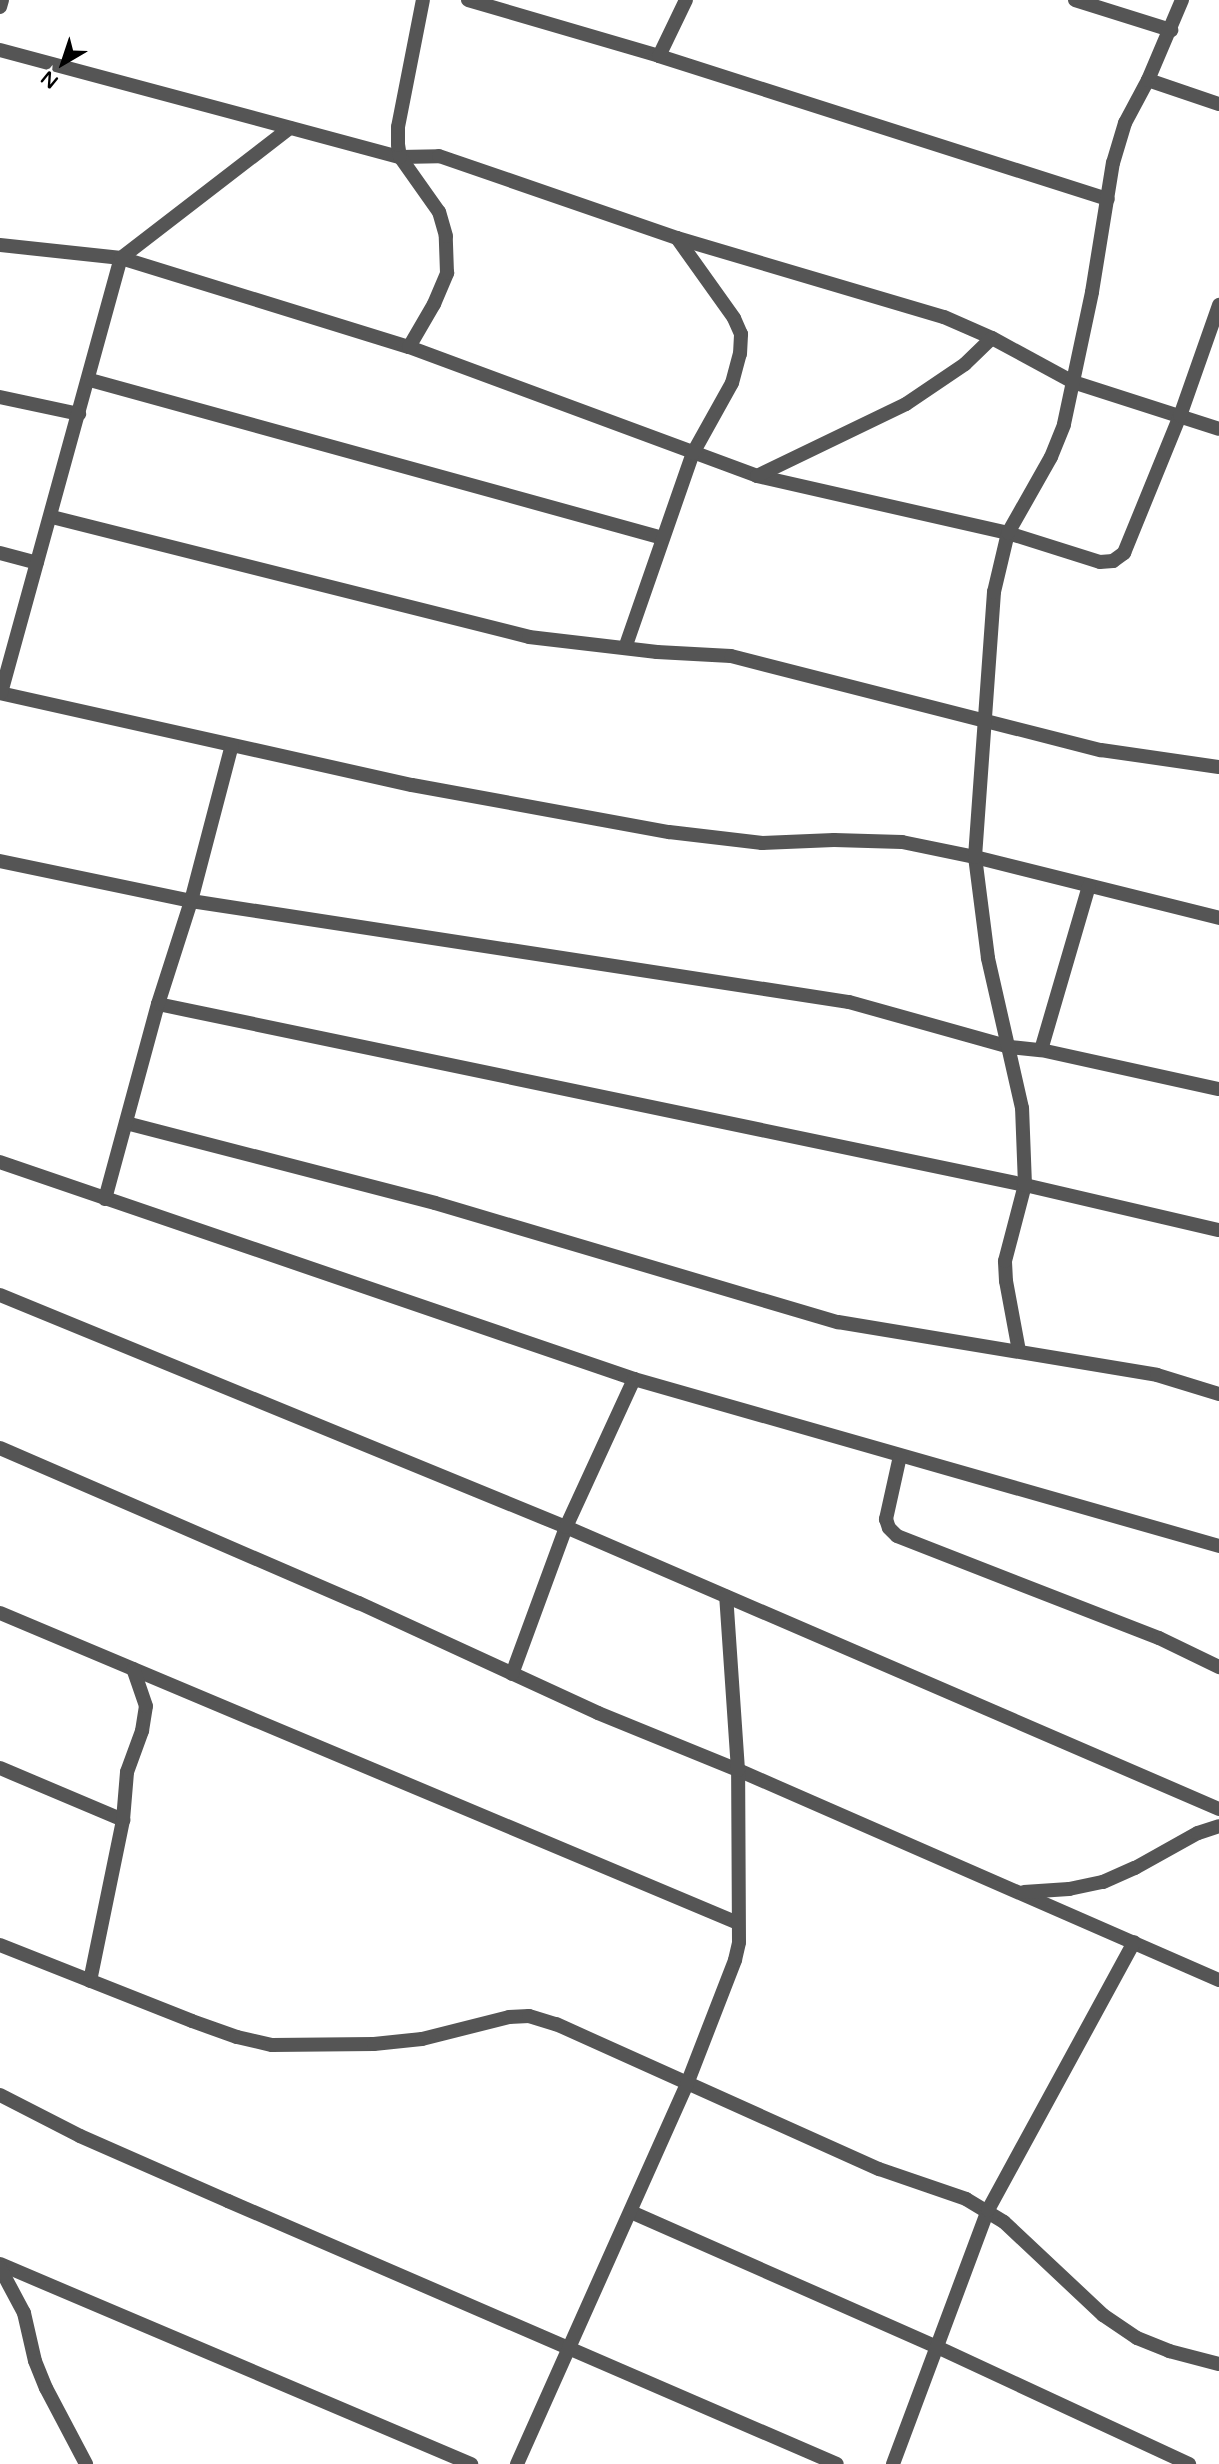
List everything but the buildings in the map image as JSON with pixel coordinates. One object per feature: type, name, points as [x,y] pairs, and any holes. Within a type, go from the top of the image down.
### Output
[{"type":"street","points":[[0,7],[2,0]]},
{"type":"street","points":[[409,347],[447,273],[446,236],[439,212],[400,157],[398,127],[421,0]]},
{"type":"street","points":[[468,0],[659,56],[1108,199]]},
{"type":"street","points":[[659,56],[686,0]]},
{"type":"street","points":[[1075,0],[1171,30]]},
{"type":"street","points":[[1019,1351],[1005,1261],[1025,1185],[1023,1108],[988,958],[975,857],[982,719],[994,592],[1008,533],[1051,457],[1064,424],[1093,292],[1108,199],[1125,124],[1171,30],[1182,0]]},
{"type":"street","points":[[0,50],[400,157],[439,156],[677,239],[944,317],[992,338],[1073,382],[1219,429]]},
{"type":"street","points":[[1148,80],[1219,104]]},
{"type":"street","points":[[290,128],[121,258],[90,380],[0,693],[412,785],[725,841],[902,842],[975,857],[1219,918]]},
{"type":"street","points":[[625,648],[693,453],[732,383],[740,354],[741,334],[734,318],[677,239]]},
{"type":"street","points":[[0,245],[121,258],[409,347],[757,476],[1008,533],[1100,562],[1113,561],[1124,553],[1180,416],[1219,305]]},
{"type":"street","points":[[757,476],[906,404],[957,371],[992,338]]},
{"type":"street","points":[[90,380],[663,538]]},
{"type":"street","points":[[0,397],[79,414]]},
{"type":"street","points":[[51,517],[529,637],[731,656],[1101,750],[1219,767]]},
{"type":"street","points":[[0,553],[37,563]]},
{"type":"street","points":[[106,1199],[158,1004],[191,901],[232,745]]},
{"type":"street","points":[[0,861],[191,901],[849,1002],[1010,1047],[1041,1050],[1219,1089]]},
{"type":"street","points":[[1041,1050],[1089,886]]},
{"type":"street","points":[[158,1004],[1025,1185],[1219,1230]]},
{"type":"street","points":[[126,1123],[435,1203],[838,1322],[1157,1375],[1219,1394]]},
{"type":"street","points":[[0,1162],[634,1379],[1219,1546]]},
{"type":"street","points":[[0,1295],[566,1527],[1219,1809]]},
{"type":"street","points":[[512,1674],[566,1527],[634,1379]]},
{"type":"street","points":[[0,1448],[359,1603],[512,1674],[1219,1980]]},
{"type":"street","points":[[900,1456],[886,1519],[889,1528],[897,1536],[1159,1638],[1219,1667]]},
{"type":"street","points":[[517,2464],[687,2084],[735,1960],[738,1923],[738,1770],[726,1596]]},
{"type":"street","points":[[0,1614],[738,1923]]},
{"type":"street","points":[[90,1981],[123,1820],[127,1772],[142,1731],[146,1706],[133,1669]]},
{"type":"street","points":[[0,1769],[123,1820]]},
{"type":"street","points":[[1019,1892],[1069,1889],[1103,1882],[1135,1868],[1198,1833],[1219,1826]]},
{"type":"street","points":[[893,2464],[988,2210],[1134,1942]]},
{"type":"street","points":[[0,1945],[237,2038],[272,2046],[374,2044],[422,2039],[509,2017],[530,2016],[556,2024],[879,2169],[966,2199],[988,2210],[1103,2315],[1125,2330],[1169,2351],[1219,2364]]},
{"type":"street","points":[[0,2095],[129,2157],[836,2464]]},
{"type":"street","points":[[631,2212],[937,2347],[1189,2464]]},
{"type":"street","points":[[0,2266],[24,2313],[35,2361],[46,2388],[86,2464]]},
{"type":"street","points":[[0,2266],[471,2464]]}]
